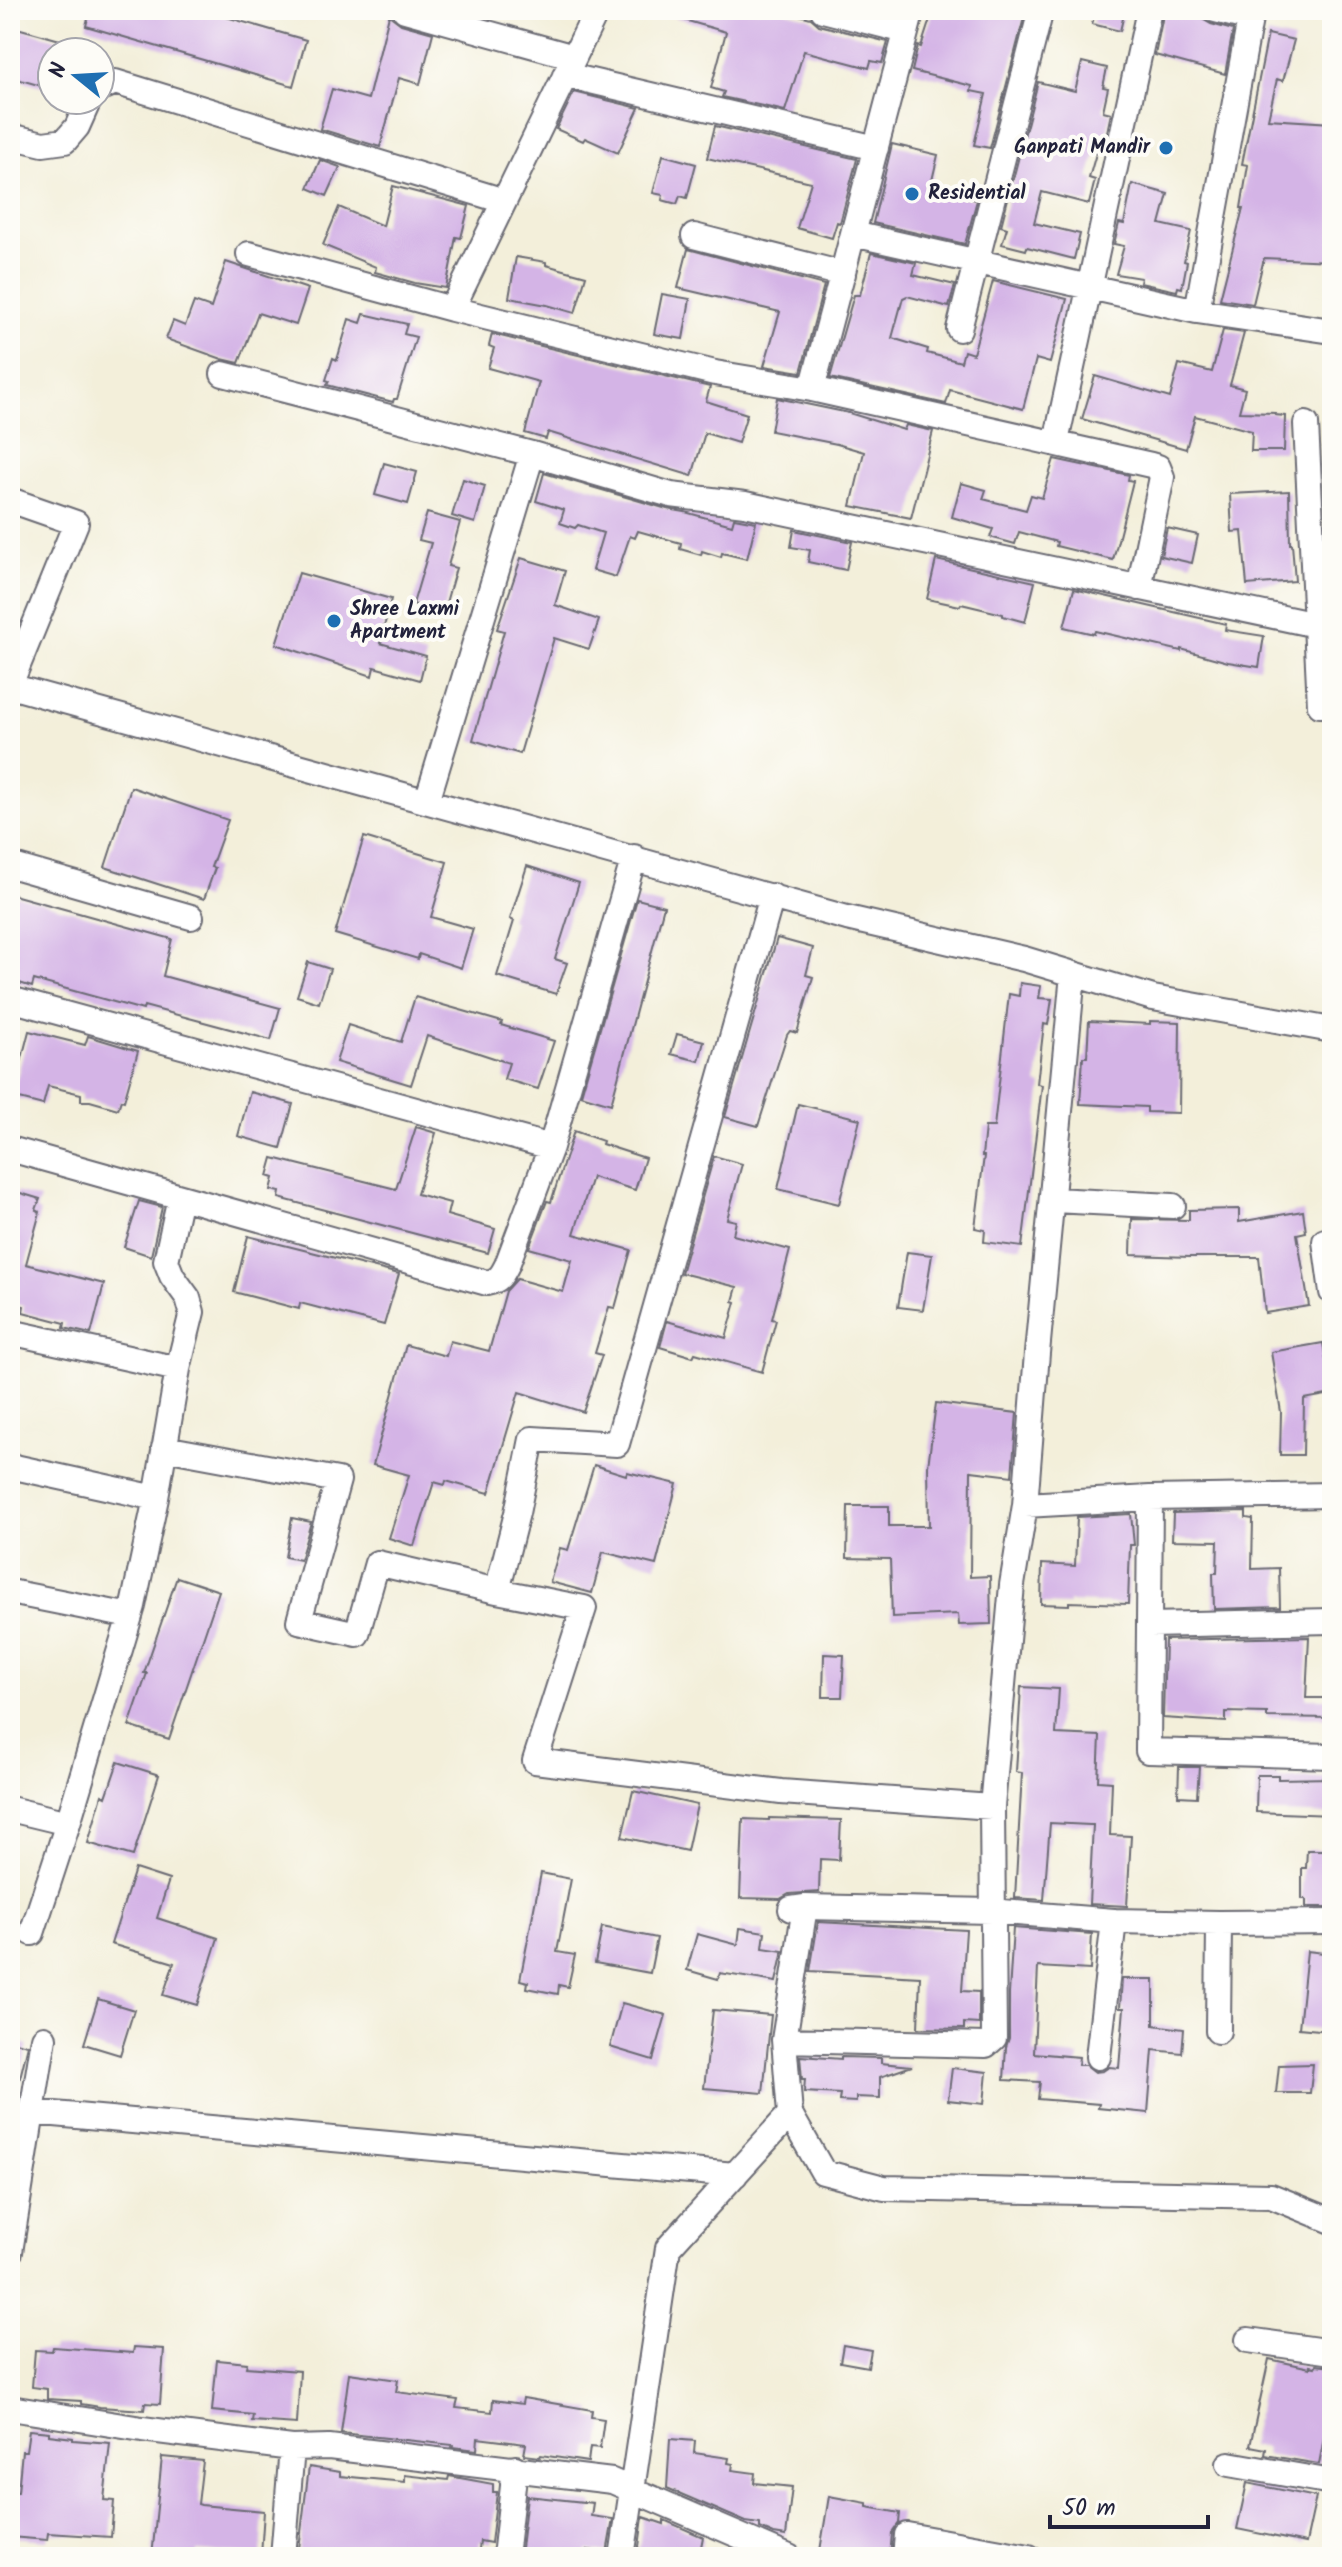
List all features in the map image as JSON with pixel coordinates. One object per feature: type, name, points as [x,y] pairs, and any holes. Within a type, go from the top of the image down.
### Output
[{"type":"street","points":[[405,10],[570,66],[876,148]]},
{"type":"street","points":[[452,309],[597,10]]},
{"type":"street","points":[[812,389],[909,21],[823,10]]},
{"type":"street","points":[[959,329],[1041,10]]},
{"type":"street","points":[[1056,442],[1149,10]]},
{"type":"street","points":[[1197,311],[1250,19],[1215,10]]},
{"type":"street","points":[[116,82],[504,201]]},
{"type":"street","points":[[10,136],[43,144],[65,141],[82,116]]},
{"type":"street","points":[[853,234],[1197,311],[1332,331]]},
{"type":"street","points":[[694,236],[843,274]]},
{"type":"street","points":[[249,254],[452,309],[715,373],[812,389],[1151,465],[1161,472],[1139,588]]},
{"type":"street","points":[[223,374],[532,454],[671,495],[745,504],[1316,625]]},
{"type":"street","points":[[1306,424],[1320,705],[1332,705]]},
{"type":"street","points":[[427,801],[532,454]]},
{"type":"street","points":[[10,500],[76,523],[10,686],[847,918],[1024,959],[1153,998],[1332,1030]]},
{"type":"street","points":[[10,1149],[487,1283],[495,1281],[507,1265],[551,1147],[634,857]]},
{"type":"street","points":[[10,865],[191,917]]},
{"type":"street","points":[[497,1591],[532,1439],[617,1444],[772,896]]},
{"type":"street","points":[[784,2040],[990,2044],[995,2032],[992,1807],[1012,1585],[1025,1505],[1073,974]]},
{"type":"street","points":[[10,999],[551,1147]]},
{"type":"street","points":[[32,1933],[130,1616],[156,1498],[178,1369],[192,1312],[188,1298],[172,1276],[166,1261],[180,1197]]},
{"type":"street","points":[[1053,1200],[1173,1206]]},
{"type":"street","points":[[1325,1241],[1332,1292]]},
{"type":"street","points":[[10,1332],[178,1369]]},
{"type":"street","points":[[164,1448],[338,1480],[299,1621],[357,1634],[377,1563],[584,1608],[535,1761],[781,1792],[992,1807]]},
{"type":"street","points":[[10,1466],[156,1498]]},
{"type":"street","points":[[1025,1505],[1150,1498],[1332,1495]]},
{"type":"street","points":[[1150,1498],[1148,1751],[1332,1756]]},
{"type":"street","points":[[10,1592],[130,1616]]},
{"type":"street","points":[[1150,1625],[1332,1621]]},
{"type":"street","points":[[10,1809],[68,1823]]},
{"type":"street","points":[[1332,1922],[1114,1921],[991,1911],[797,1908],[784,2040],[790,2114],[823,2172],[884,2188],[1271,2196],[1332,2221]]},
{"type":"street","points":[[1098,2057],[1114,1921]]},
{"type":"street","points":[[1218,2031],[1219,1923]]},
{"type":"street","points":[[10,2252],[44,2038]]},
{"type":"street","points":[[32,2112],[735,2175]]},
{"type":"street","points":[[622,2557],[668,2248],[790,2114]]},
{"type":"street","points":[[1248,2340],[1332,2352]]},
{"type":"street","points":[[10,2408],[292,2448],[329,2447],[612,2481],[789,2557]]},
{"type":"street","points":[[283,2557],[292,2448]]},
{"type":"street","points":[[1229,2464],[1332,2482]]},
{"type":"street","points":[[505,2557],[515,2468]]},
{"type":"street","points":[[905,2557],[907,2535],[1029,2557]]},
{"type":"building","points":[[90,10],[202,10],[306,40],[293,86],[86,26]]},
{"type":"building","points":[[668,10],[780,10],[811,18],[819,25],[888,42],[882,63],[871,61],[869,68],[804,51],[785,111],[722,97],[724,92],[711,88],[726,32],[667,15]]},
{"type":"building","points":[[933,10],[1026,10],[990,148],[974,145],[986,94],[971,91],[972,86],[912,71],[918,46],[921,47]]},
{"type":"building","points":[[1096,10],[1125,10],[1120,31],[1092,24]]},
{"type":"building","points":[[1164,10],[1187,10],[1201,14],[1211,24],[1233,30],[1225,74],[1155,55]]},
{"type":"building","points":[[389,15],[401,24],[433,33],[420,84],[399,78],[380,147],[320,129],[332,89],[368,99]]},
{"type":"building","points":[[10,26],[46,36],[36,36],[36,84],[10,77]]},
{"type":"building","points":[[1268,34],[1294,40],[1283,81],[1277,79],[1268,119],[1332,123],[1332,261],[1264,258],[1253,304],[1220,299],[1243,208],[1248,165],[1242,164]]},
{"type":"building","points":[[1082,62],[1107,68],[1103,87],[1108,88],[1103,111],[1111,113],[1106,137],[1101,136],[1089,178],[1095,180],[1089,204],[1042,192],[1034,223],[1080,234],[1074,259],[1002,244],[1007,228],[1001,226],[1038,82],[1075,91]]},
{"type":"building","points":[[574,92],[639,108],[618,153],[556,129]]},
{"type":"building","points":[[715,126],[857,159],[840,223],[837,222],[832,238],[797,228],[811,182],[707,158]]},
{"type":"building","name":"Residential","points":[[892,144],[938,155],[930,189],[977,200],[965,244],[873,223]]},
{"type":"building","points":[[663,155],[696,164],[687,198],[680,196],[677,204],[662,200],[663,195],[653,193]]},
{"type":"building","points":[[320,160],[340,167],[327,196],[308,188]]},
{"type":"building","points":[[1132,184],[1168,194],[1160,224],[1191,231],[1182,288],[1178,287],[1177,291],[1140,283],[1141,278],[1116,274],[1124,246],[1114,244],[1119,223],[1124,224]]},
{"type":"building","points":[[393,186],[469,206],[461,238],[456,237],[446,288],[375,272],[376,267],[323,245],[339,207],[383,226]]},
{"type":"building","points":[[688,249],[824,285],[801,372],[764,366],[780,312],[678,288]]},
{"type":"building","points":[[871,253],[916,263],[913,275],[955,285],[949,307],[907,296],[903,298],[892,338],[928,349],[927,353],[961,362],[964,351],[973,354],[993,281],[1067,299],[1050,363],[1036,359],[1023,409],[950,390],[946,404],[830,378],[854,295],[860,295]]},
{"type":"building","points":[[516,257],[546,262],[546,265],[586,276],[575,313],[509,298]]},
{"type":"building","points":[[226,262],[308,289],[296,325],[258,313],[239,363],[166,339],[173,321],[185,326],[194,302],[211,308]]},
{"type":"building","points":[[662,294],[690,299],[683,339],[654,334]]},
{"type":"building","points":[[364,314],[407,324],[404,334],[416,337],[397,399],[393,402],[327,385],[333,358],[337,360],[349,319],[361,323]]},
{"type":"building","points":[[1223,330],[1244,333],[1230,385],[1245,389],[1239,412],[1285,416],[1284,451],[1251,451],[1252,431],[1195,416],[1186,449],[1082,419],[1095,376],[1170,398],[1179,364],[1212,372]]},
{"type":"building","points":[[492,334],[710,387],[706,401],[747,414],[738,443],[705,433],[692,476],[548,432],[546,439],[525,433],[539,382],[488,368],[494,348],[489,346]]},
{"type":"building","points":[[777,398],[849,413],[904,430],[906,425],[933,431],[911,518],[851,506],[864,452],[771,431]]},
{"type":"building","points":[[1054,459],[1129,475],[1128,480],[1133,481],[1113,560],[1056,546],[1057,542],[1019,532],[1015,544],[990,537],[993,529],[952,517],[961,483],[986,490],[983,499],[1026,510],[1031,495],[1042,498]]},
{"type":"building","points":[[384,463],[417,472],[408,504],[375,495]]},
{"type":"building","points":[[544,473],[732,525],[734,518],[756,522],[747,559],[722,553],[721,557],[702,551],[701,555],[680,549],[681,543],[638,531],[635,538],[630,536],[616,577],[592,570],[603,533],[560,523],[564,510],[536,501]]},
{"type":"building","points":[[463,479],[485,486],[475,523],[452,516]]},
{"type":"building","points":[[1289,491],[1290,544],[1295,581],[1247,585],[1242,531],[1232,532],[1230,494]]},
{"type":"building","points":[[427,513],[460,522],[448,566],[456,568],[443,613],[413,604],[431,543],[419,540]]},
{"type":"building","points":[[1167,528],[1198,535],[1192,563],[1161,556]]},
{"type":"building","points":[[794,530],[852,542],[846,570],[808,562],[810,550],[791,547]]},
{"type":"building","points":[[521,558],[565,571],[555,605],[599,620],[589,649],[554,638],[520,754],[473,740],[504,631],[497,629]]},
{"type":"building","points":[[936,560],[1035,582],[1025,622],[961,604],[927,599]]},
{"type":"building","name":"Shree Laxmi Apartment","points":[[299,573],[391,599],[380,643],[426,656],[420,680],[374,667],[372,676],[276,644]]},
{"type":"building","points":[[1074,589],[1226,624],[1225,630],[1264,636],[1259,667],[1064,627]]},
{"type":"building","points":[[131,787],[228,820],[211,867],[215,868],[204,899],[105,867]]},
{"type":"building","points":[[364,837],[447,862],[431,917],[473,929],[461,968],[419,954],[418,959],[335,934]]},
{"type":"building","points":[[527,866],[579,883],[555,959],[567,963],[556,994],[497,976],[514,921],[510,919]]},
{"type":"building","points":[[10,894],[172,939],[163,976],[280,1008],[271,1040],[34,980],[32,987],[10,980]]},
{"type":"building","points":[[637,899],[664,906],[611,1104],[581,1095]]},
{"type":"building","points":[[777,938],[813,948],[806,975],[813,977],[797,1033],[790,1031],[787,1035],[758,1126],[725,1117]]},
{"type":"building","points":[[308,962],[330,969],[319,1003],[297,996]]},
{"type":"building","points":[[1020,983],[1041,986],[1039,998],[1052,999],[1048,1025],[1044,1024],[1037,1084],[1042,1085],[1022,1247],[984,1242],[985,1230],[975,1228],[985,1127],[994,1127],[1009,994],[1019,996]]},
{"type":"building","points":[[415,997],[502,1022],[501,1025],[554,1041],[538,1089],[504,1079],[509,1063],[427,1036],[411,1085],[336,1062],[348,1025],[401,1042]]},
{"type":"building","points":[[1089,1021],[1180,1022],[1179,1113],[1147,1112],[1147,1107],[1080,1104]]},
{"type":"building","points":[[29,1031],[85,1045],[88,1036],[138,1051],[124,1101],[121,1100],[118,1109],[81,1101],[81,1094],[48,1086],[43,1105],[12,1097]]},
{"type":"building","points":[[677,1034],[704,1041],[699,1061],[671,1054]]},
{"type":"building","points":[[250,1092],[293,1104],[281,1148],[238,1136]]},
{"type":"building","points":[[798,1104],[860,1119],[839,1204],[778,1189]]},
{"type":"building","points":[[416,1127],[436,1133],[417,1194],[450,1203],[447,1215],[495,1229],[488,1253],[279,1198],[280,1192],[271,1190],[274,1178],[268,1176],[273,1158],[396,1189]]},
{"type":"building","points":[[574,1131],[645,1158],[635,1190],[592,1177],[574,1234],[631,1250],[615,1308],[609,1307],[595,1353],[602,1355],[583,1412],[519,1392],[489,1493],[446,1481],[445,1485],[434,1482],[414,1546],[389,1538],[409,1475],[373,1465],[406,1345],[446,1356],[450,1341],[489,1351],[506,1291],[517,1279],[563,1292],[572,1260],[529,1248],[547,1201],[551,1202]]},
{"type":"building","points":[[714,1156],[742,1164],[727,1219],[736,1221],[733,1235],[790,1250],[762,1372],[695,1353],[693,1357],[660,1347],[667,1321],[726,1338],[737,1287],[681,1273]]},
{"type":"building","points":[[17,1192],[40,1199],[36,1210],[40,1212],[26,1264],[104,1284],[91,1334],[64,1328],[65,1323],[23,1312],[24,1306],[10,1303],[10,1206],[13,1207]]},
{"type":"building","points":[[139,1201],[162,1207],[151,1256],[124,1247]]},
{"type":"building","points":[[1239,1209],[1239,1222],[1303,1211],[1306,1232],[1297,1234],[1309,1306],[1265,1313],[1259,1257],[1131,1255],[1132,1219],[1189,1220],[1189,1210]]},
{"type":"building","points":[[248,1236],[399,1274],[384,1325],[300,1303],[299,1309],[234,1292]]},
{"type":"building","points":[[907,1252],[932,1255],[923,1310],[898,1307]]},
{"type":"building","points":[[1323,1343],[1332,1394],[1304,1399],[1303,1455],[1280,1455],[1281,1412],[1271,1352]]},
{"type":"building","points":[[936,1403],[1017,1413],[1012,1476],[971,1471],[970,1577],[990,1576],[991,1624],[959,1625],[958,1614],[892,1617],[890,1559],[847,1558],[848,1506],[889,1506],[889,1526],[929,1526],[928,1466]]},
{"type":"building","points":[[594,1465],[626,1475],[627,1472],[677,1484],[656,1565],[603,1552],[592,1593],[550,1582],[560,1548],[568,1550]]},
{"type":"building","points":[[1246,1511],[1246,1518],[1253,1519],[1252,1569],[1279,1568],[1280,1607],[1214,1609],[1213,1573],[1217,1573],[1218,1541],[1172,1540],[1173,1513]]},
{"type":"building","points":[[1131,1514],[1134,1545],[1130,1545],[1128,1604],[1041,1604],[1042,1564],[1075,1566],[1077,1517]]},
{"type":"building","points":[[292,1518],[311,1522],[300,1560],[285,1557]]},
{"type":"building","points":[[177,1577],[219,1591],[169,1739],[129,1726]]},
{"type":"building","points":[[1309,1637],[1306,1698],[1332,1698],[1332,1718],[1267,1717],[1267,1713],[1226,1712],[1226,1722],[1163,1718],[1165,1640]]},
{"type":"building","points":[[824,1654],[844,1655],[842,1697],[823,1697]]},
{"type":"building","points":[[1021,1687],[1059,1689],[1056,1734],[1100,1736],[1098,1781],[1112,1782],[1110,1835],[1131,1836],[1127,1906],[1089,1904],[1093,1825],[1050,1823],[1044,1900],[1015,1898],[1022,1773],[1016,1772]]},
{"type":"building","points":[[118,1762],[159,1775],[133,1856],[88,1843],[102,1795],[106,1797]]},
{"type":"building","points":[[1179,1767],[1199,1767],[1197,1797],[1178,1796]]},
{"type":"building","points":[[1257,1775],[1278,1775],[1278,1779],[1332,1778],[1332,1815],[1256,1812]]},
{"type":"building","points":[[633,1791],[697,1805],[687,1851],[622,1837]]},
{"type":"building","points":[[743,1819],[841,1820],[839,1860],[820,1859],[819,1892],[789,1894],[780,1899],[740,1898]]},
{"type":"building","points":[[1307,1850],[1332,1850],[1332,1907],[1306,1907],[1306,1899],[1302,1899],[1302,1868],[1306,1868]]},
{"type":"building","points":[[135,1869],[169,1880],[157,1918],[218,1938],[197,2005],[163,1995],[174,1963],[111,1944]]},
{"type":"building","points":[[541,1873],[571,1879],[557,1952],[575,1955],[568,1987],[559,1985],[558,1994],[527,1988],[528,1982],[520,1980]]},
{"type":"building","points":[[818,1922],[966,1930],[962,1991],[979,1992],[979,2024],[964,2023],[964,2029],[918,2028],[920,1977],[810,1971]]},
{"type":"building","points":[[602,1927],[657,1938],[650,1973],[595,1963]]},
{"type":"building","points":[[740,1928],[765,1932],[763,1948],[783,1951],[776,1982],[720,1973],[718,1979],[687,1970],[697,1934],[738,1945]]},
{"type":"building","points":[[1013,1928],[1092,1934],[1090,1970],[1038,1967],[1034,2053],[1079,2057],[1078,2065],[1086,2065],[1095,2072],[1109,2067],[1119,2068],[1124,2008],[1120,2008],[1122,1979],[1154,1979],[1154,2025],[1184,2029],[1182,2053],[1153,2050],[1148,2113],[1098,2108],[1099,2104],[1038,2099],[1040,2082],[1004,2080],[1009,2038]]},
{"type":"building","points":[[1307,1951],[1332,1954],[1329,2031],[1299,2028]]},
{"type":"building","points":[[98,1999],[134,2010],[120,2055],[84,2044]]},
{"type":"building","points":[[622,2003],[666,2015],[653,2060],[610,2047]]},
{"type":"building","points":[[713,2010],[771,2015],[763,2093],[704,2088]]},
{"type":"building","points":[[10,2041],[28,2045],[16,2094],[10,2093]]},
{"type":"building","points":[[800,2056],[881,2058],[881,2063],[912,2066],[880,2077],[880,2098],[856,2097],[856,2102],[839,2101],[840,2094],[804,2092],[805,2079],[802,2079]]},
{"type":"building","points":[[1313,2064],[1310,2093],[1276,2093],[1279,2065]]},
{"type":"building","points":[[952,2068],[987,2072],[984,2104],[948,2100]]},
{"type":"building","points":[[1323,2323],[1332,2324],[1332,2337],[1321,2335]]},
{"type":"building","points":[[843,2345],[871,2350],[868,2367],[840,2362]]},
{"type":"building","points":[[53,2347],[133,2353],[134,2347],[164,2349],[160,2404],[145,2403],[144,2410],[47,2399],[47,2389],[32,2387],[35,2350],[52,2351]]},
{"type":"building","points":[[1269,2359],[1310,2368],[1316,2365],[1332,2367],[1332,2396],[1319,2464],[1265,2455],[1266,2449],[1250,2446]]},
{"type":"building","points":[[217,2360],[247,2363],[246,2367],[300,2371],[297,2424],[252,2421],[253,2415],[212,2411]]},
{"type":"building","points":[[349,2373],[398,2380],[396,2392],[458,2400],[456,2408],[492,2412],[493,2400],[522,2404],[523,2398],[592,2410],[591,2417],[604,2419],[600,2448],[590,2447],[588,2462],[524,2455],[526,2444],[478,2438],[477,2450],[341,2433]]},
{"type":"building","points":[[29,2430],[49,2432],[49,2435],[73,2440],[110,2443],[104,2500],[114,2501],[111,2537],[48,2533],[47,2540],[10,2537],[10,2492],[18,2492],[22,2451],[26,2451]]},
{"type":"building","points":[[670,2439],[695,2441],[694,2453],[729,2458],[728,2463],[733,2464],[732,2470],[755,2473],[754,2483],[792,2487],[786,2536],[774,2534],[760,2528],[760,2524],[746,2522],[667,2488]]},
{"type":"building","points":[[162,2457],[203,2461],[198,2504],[264,2511],[261,2555],[197,2551],[197,2557],[152,2557]]},
{"type":"building","points":[[309,2467],[340,2472],[340,2476],[405,2482],[405,2475],[448,2480],[449,2476],[493,2484],[493,2492],[497,2492],[491,2543],[480,2541],[478,2557],[427,2557],[371,2551],[371,2557],[298,2557]]},
{"type":"building","points":[[1247,2483],[1316,2497],[1306,2543],[1237,2529]]},
{"type":"building","points":[[527,2496],[593,2503],[591,2516],[613,2519],[607,2553],[587,2550],[587,2557],[520,2557]]},
{"type":"building","points":[[829,2496],[900,2513],[899,2523],[892,2533],[890,2557],[819,2557]]},
{"type":"building","points":[[643,2517],[664,2524],[664,2520],[703,2537],[699,2557],[638,2554]]},
{"type":"place","name":"Ganpati Mandir","points":[[1166,148]]},
{"type":"place","name":"Residential","points":[[912,194]]},
{"type":"place","name":"Shree Laxmi Apartment","points":[[334,621]]}]
